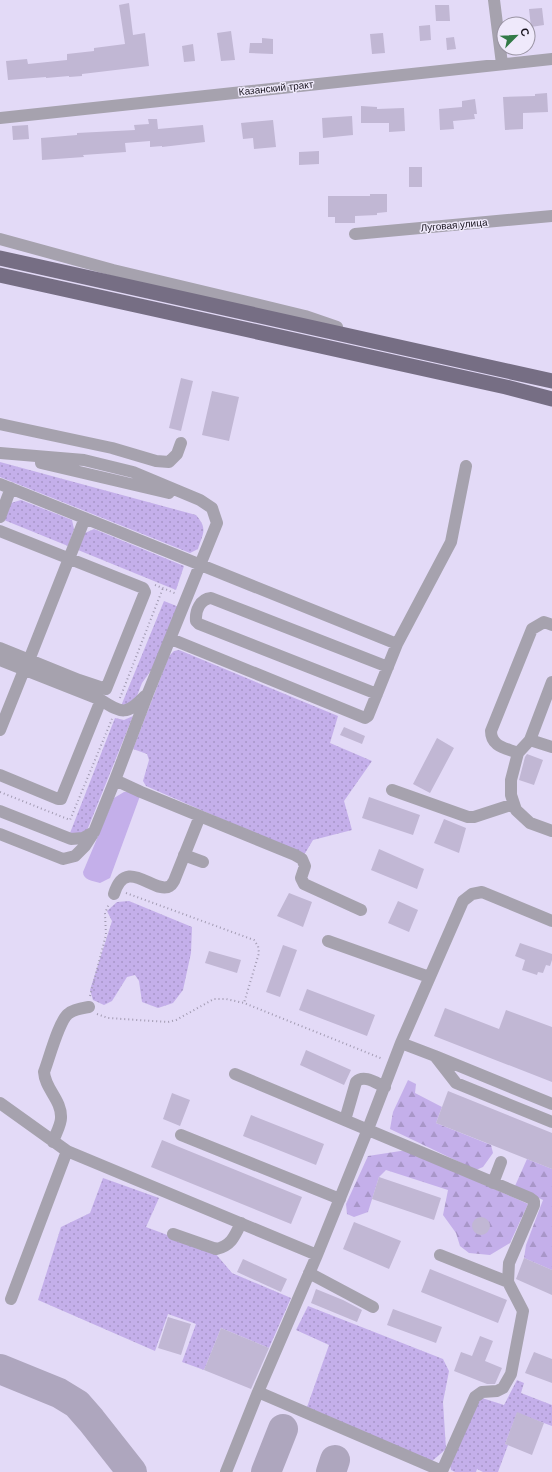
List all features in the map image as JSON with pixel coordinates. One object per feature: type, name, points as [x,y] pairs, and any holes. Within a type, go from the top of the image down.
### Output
[{"type":"main road","points":[[0,258],[552,381]]},
{"type":"main road","points":[[0,275],[506,387],[552,399]]},
{"type":"street","points":[[494,0],[502,64]]},
{"type":"street","name":"Казанский тракт","points":[[0,118],[552,59]]},
{"type":"street","name":"Луговая улица","points":[[355,234],[552,216]]},
{"type":"street","points":[[0,239],[113,270],[304,316],[385,345]]},
{"type":"street","points":[[0,424],[112,448],[156,461],[169,462],[177,454],[182,443]]},
{"type":"street","points":[[0,834],[63,860],[75,856],[85,846],[94,832],[148,693],[217,523],[212,508],[200,500],[1,454]]},
{"type":"street","points":[[170,639],[362,723],[368,716],[397,644],[451,542],[466,466]]},
{"type":"street","points":[[0,516],[6,486],[397,644]]},
{"type":"street","points":[[0,730],[85,518]]},
{"type":"street","points":[[0,531],[145,589],[106,689],[27,665],[0,660]]},
{"type":"street","points":[[377,694],[200,624],[196,621],[196,616],[202,601],[205,598],[210,598],[388,667]]},
{"type":"street","points":[[518,753],[495,744],[491,737],[491,731],[532,629],[544,622],[552,625]]},
{"type":"street","points":[[0,648],[27,665],[101,700],[115,710],[124,711],[134,708],[148,693]]},
{"type":"street","points":[[552,682],[530,740],[518,753],[512,780],[511,795],[516,810],[530,823],[552,831]]},
{"type":"street","points":[[0,775],[61,799],[101,700]]},
{"type":"street","points":[[530,740],[552,747]]},
{"type":"street","points":[[115,780],[140,792],[295,855],[302,859],[305,866],[301,878],[304,884],[361,910]]},
{"type":"street","points":[[392,790],[468,817],[474,817],[514,804]]},
{"type":"street","points":[[0,811],[72,839],[83,838],[94,832]]},
{"type":"street","points":[[114,894],[117,884],[123,879],[130,877],[138,878],[165,888],[170,886],[174,881],[200,816]]},
{"type":"street","points":[[184,855],[203,862]]},
{"type":"street","points":[[226,1472],[258,1392],[340,1200],[401,1043],[458,909],[463,901],[472,894],[482,892],[552,922]]},
{"type":"street","points":[[328,942],[429,977]]},
{"type":"street","points":[[53,1142],[61,1119],[57,1102],[47,1085],[44,1072],[62,1021],[68,1014],[89,1006]]},
{"type":"street","points":[[401,1043],[552,1104]]},
{"type":"street","points":[[435,1056],[456,1084],[552,1122]]},
{"type":"street","points":[[236,1074],[534,1201],[534,1205],[509,1264],[508,1282],[523,1311],[511,1374],[503,1388],[497,1392],[482,1392],[475,1397],[443,1472],[258,1392]]},
{"type":"street","points":[[345,1120],[356,1082],[359,1079],[364,1078],[385,1087]]},
{"type":"street","points":[[0,1103],[67,1151],[317,1255]]},
{"type":"street","points":[[181,1134],[340,1200]]},
{"type":"street","points":[[11,1299],[67,1151]]},
{"type":"street","points":[[493,1183],[501,1162]]},
{"type":"street","points":[[173,1234],[216,1249],[223,1248],[234,1238],[241,1223]]},
{"type":"street","points":[[440,1255],[508,1282]]},
{"type":"street","points":[[309,1273],[373,1306]]},
{"type":"path","points":[[244,1003],[259,953],[258,946],[254,940],[120,891],[114,894],[104,913],[106,935],[88,1004],[93,1013],[108,1018],[168,1022],[176,1020],[214,999],[226,999],[244,1003],[394,1063]]},
{"type":"green space","points":[[0,462],[196,515],[203,528],[203,535],[198,549],[190,553],[0,477]]},
{"type":"green space","points":[[21,500],[72,520],[74,529],[68,546],[4,520],[11,503]]},
{"type":"green space","points":[[94,529],[184,566],[176,590],[78,550],[85,533]]},
{"type":"green space","points":[[164,601],[179,607],[155,665],[142,683],[135,701],[121,706]]},
{"type":"green space","points":[[179,650],[338,716],[330,743],[372,761],[344,801],[352,830],[313,840],[304,855],[146,786],[143,781],[149,760],[147,754],[133,749],[169,656],[174,651]]},
{"type":"green space","points":[[133,716],[86,833],[70,833],[115,718],[124,720]]},
{"type":"green space","points":[[124,792],[140,796],[110,878],[100,883],[89,880],[83,875],[83,872],[114,798]]},
{"type":"green space","points":[[129,901],[192,927],[191,953],[183,990],[173,1003],[158,1008],[142,1002],[139,981],[135,975],[127,977],[112,1001],[104,1005],[93,1000],[90,990],[112,921],[107,911],[117,902]]},
{"type":"green space","points":[[408,1080],[416,1084],[415,1093],[442,1107],[436,1123],[491,1145],[493,1153],[483,1167],[476,1170],[390,1129],[393,1112]]},
{"type":"green space","points":[[407,1150],[528,1204],[510,1243],[490,1255],[469,1253],[460,1246],[456,1233],[443,1215],[448,1190],[386,1170],[379,1177],[368,1212],[354,1217],[347,1214],[346,1204],[368,1156]]},
{"type":"green space","points":[[527,1159],[552,1169],[552,1270],[524,1258],[526,1245],[543,1200],[515,1186]]},
{"type":"green space","points":[[103,1178],[159,1198],[146,1227],[215,1253],[232,1273],[291,1298],[269,1348],[221,1328],[204,1370],[182,1362],[196,1324],[168,1314],[155,1351],[38,1300],[61,1227],[90,1213]]},
{"type":"green space","points":[[308,1306],[443,1359],[449,1371],[443,1402],[446,1449],[431,1462],[307,1407],[329,1345],[296,1330]]},
{"type":"green space","points":[[517,1380],[524,1383],[521,1393],[552,1405],[552,1426],[517,1413],[505,1444],[508,1445],[498,1472],[483,1472],[477,1469],[476,1472],[455,1472],[451,1470],[450,1465],[477,1400],[482,1398],[504,1405]]},
{"type":"building","points":[[129,3],[133,35],[145,33],[149,66],[82,74],[82,76],[8,80],[6,61],[27,59],[28,64],[67,60],[67,54],[94,51],[94,48],[125,44],[119,5]]},
{"type":"building","points":[[435,5],[449,5],[450,21],[436,21]]},
{"type":"building","points":[[542,8],[544,25],[536,26],[536,16],[530,16],[529,9]]},
{"type":"building","points":[[430,25],[431,40],[420,41],[419,26]]},
{"type":"building","points":[[231,31],[235,60],[221,61],[217,33]]},
{"type":"building","points":[[383,33],[385,53],[372,54],[370,34]]},
{"type":"building","points":[[454,37],[456,49],[447,50],[446,38]]},
{"type":"building","points":[[262,38],[273,39],[273,54],[249,53],[250,43],[262,43]]},
{"type":"building","points":[[193,44],[195,61],[184,62],[182,46]]},
{"type":"building","points":[[547,93],[548,112],[523,113],[523,129],[505,130],[503,97],[535,96],[535,94]]},
{"type":"building","points":[[475,99],[477,114],[474,114],[475,119],[453,121],[454,129],[440,130],[439,109],[462,107],[462,101]]},
{"type":"building","points":[[361,106],[377,107],[377,109],[404,108],[405,131],[389,132],[389,123],[361,123]]},
{"type":"building","points":[[352,116],[353,135],[323,138],[322,118]]},
{"type":"building","points":[[148,119],[157,119],[158,129],[203,125],[205,142],[162,147],[150,147],[150,141],[125,143],[126,152],[42,160],[41,138],[77,135],[77,133],[135,130],[134,125],[149,124]]},
{"type":"building","points":[[273,120],[276,147],[254,149],[253,138],[243,139],[241,123]]},
{"type":"building","points":[[28,125],[29,139],[13,140],[12,126]]},
{"type":"building","points":[[319,151],[319,164],[299,165],[299,152]]},
{"type":"building","points":[[409,167],[422,167],[422,187],[409,187]]},
{"type":"building","points":[[370,194],[387,194],[387,212],[377,213],[377,215],[355,216],[355,223],[335,223],[335,217],[328,217],[328,196],[370,196]]},
{"type":"building","points":[[181,378],[193,381],[181,431],[169,428]]},
{"type":"building","points":[[212,391],[239,397],[229,441],[202,435]]},
{"type":"building","points":[[344,727],[365,736],[362,744],[340,735]]},
{"type":"building","points":[[437,738],[454,748],[430,793],[413,784]]},
{"type":"building","points":[[527,754],[543,760],[534,785],[519,780]]},
{"type":"building","points":[[369,797],[420,815],[413,835],[362,818]]},
{"type":"building","points":[[444,819],[466,828],[459,853],[434,843]]},
{"type":"building","points":[[379,849],[424,869],[417,889],[371,870]]},
{"type":"building","points":[[289,893],[312,902],[303,927],[277,916]]},
{"type":"building","points":[[398,901],[418,910],[409,932],[388,923]]},
{"type":"building","points":[[520,943],[552,954],[550,966],[546,965],[543,973],[538,972],[537,975],[522,970],[525,960],[515,956]]},
{"type":"building","points":[[283,945],[297,950],[280,997],[266,992]]},
{"type":"building","points":[[209,951],[241,960],[237,973],[205,963]]},
{"type":"building","points":[[307,989],[375,1015],[367,1036],[299,1010]]},
{"type":"building","points":[[445,1008],[499,1029],[506,1010],[552,1027],[552,1082],[434,1036]]},
{"type":"building","points":[[306,1050],[351,1070],[344,1085],[300,1065]]},
{"type":"building","points":[[448,1091],[552,1133],[552,1169],[436,1123]]},
{"type":"building","points":[[172,1093],[190,1100],[180,1126],[163,1119]]},
{"type":"building","points":[[251,1115],[324,1144],[316,1165],[243,1136]]},
{"type":"building","points":[[162,1140],[302,1197],[291,1224],[151,1167]]},
{"type":"building","points":[[379,1177],[441,1198],[434,1220],[372,1199]]},
{"type":"building","points":[[481,1217],[487,1220],[490,1226],[487,1232],[481,1235],[475,1232],[472,1226],[475,1220]]},
{"type":"building","points":[[354,1222],[401,1241],[389,1269],[343,1249]]},
{"type":"building","points":[[524,1258],[552,1270],[552,1295],[516,1279]]},
{"type":"building","points":[[243,1259],[287,1279],[281,1292],[237,1272]]},
{"type":"building","points":[[430,1269],[507,1300],[498,1323],[421,1292]]},
{"type":"building","points":[[316,1289],[343,1300],[362,1310],[357,1322],[311,1303]]},
{"type":"building","points":[[393,1309],[442,1327],[436,1343],[387,1325]]},
{"type":"building","points":[[168,1317],[191,1324],[181,1355],[158,1348]]},
{"type":"building","points":[[221,1328],[269,1348],[251,1389],[204,1370]]},
{"type":"building","points":[[480,1336],[493,1341],[485,1361],[502,1368],[495,1384],[487,1384],[454,1371],[461,1352],[472,1356]]},
{"type":"building","points":[[534,1352],[552,1359],[552,1383],[525,1373]]},
{"type":"building","points":[[517,1412],[544,1423],[532,1455],[505,1444]]},
{"type":"taxiway","points":[[0,1369],[59,1393],[77,1404],[132,1472]]},
{"type":"taxiway","points":[[266,1472],[283,1429]]},
{"type":"taxiway","points":[[331,1472],[335,1460]]}]
